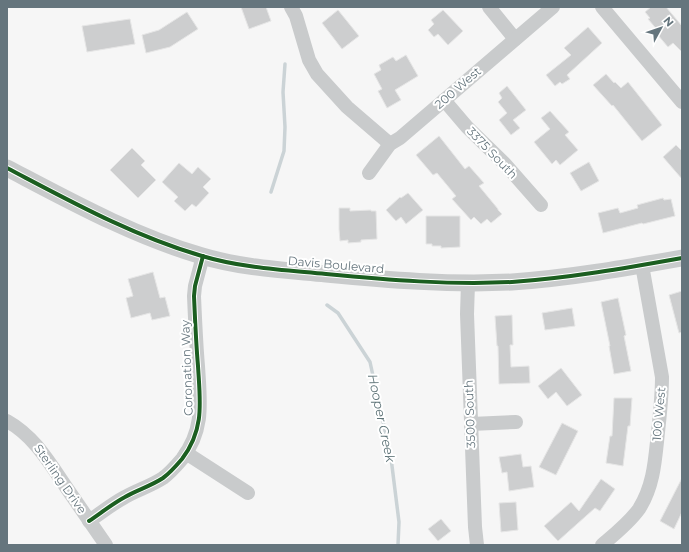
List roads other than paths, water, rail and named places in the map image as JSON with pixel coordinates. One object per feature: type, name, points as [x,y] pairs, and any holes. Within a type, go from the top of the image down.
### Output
[{"type":"street","points":[[291,7],[296,16],[309,60],[317,74],[347,107],[390,144]]},
{"type":"street","points":[[489,7],[515,39]]},
{"type":"street","name":"200 West","points":[[369,173],[390,144],[400,138],[553,7]]},
{"type":"street","points":[[602,7],[682,102]]},
{"type":"street","name":"3375 South","points":[[444,100],[467,127],[505,164],[540,205]]},
{"type":"street","name":"Davis Boulevard","points":[[7,168],[131,231],[156,241],[203,256],[250,266],[368,278],[468,283],[511,282],[555,278],[682,258]]},
{"type":"street","name":"Coronation Way","points":[[89,521],[122,498],[162,478],[171,471],[186,452],[196,434],[200,414],[200,404],[194,296],[195,286],[203,256]]},
{"type":"street","name":"100 West","points":[[602,545],[638,510],[650,487],[655,462],[662,393],[662,377],[642,265]]},
{"type":"street","name":"3500 South","points":[[468,283],[467,314],[474,527],[477,545]]},
{"type":"street","name":"Sterling Drive","points":[[7,421],[22,430],[36,444],[106,545]]},
{"type":"street","points":[[471,424],[516,422]]},
{"type":"street","points":[[186,452],[248,493]]},
{"type":"waterway","name":"Hooper Creek","points":[[271,192],[284,151],[285,127],[283,92],[285,64]]},
{"type":"waterway","name":"Hooper Creek","points":[[327,305],[338,313],[370,362],[391,458],[399,522],[398,545]]}]
